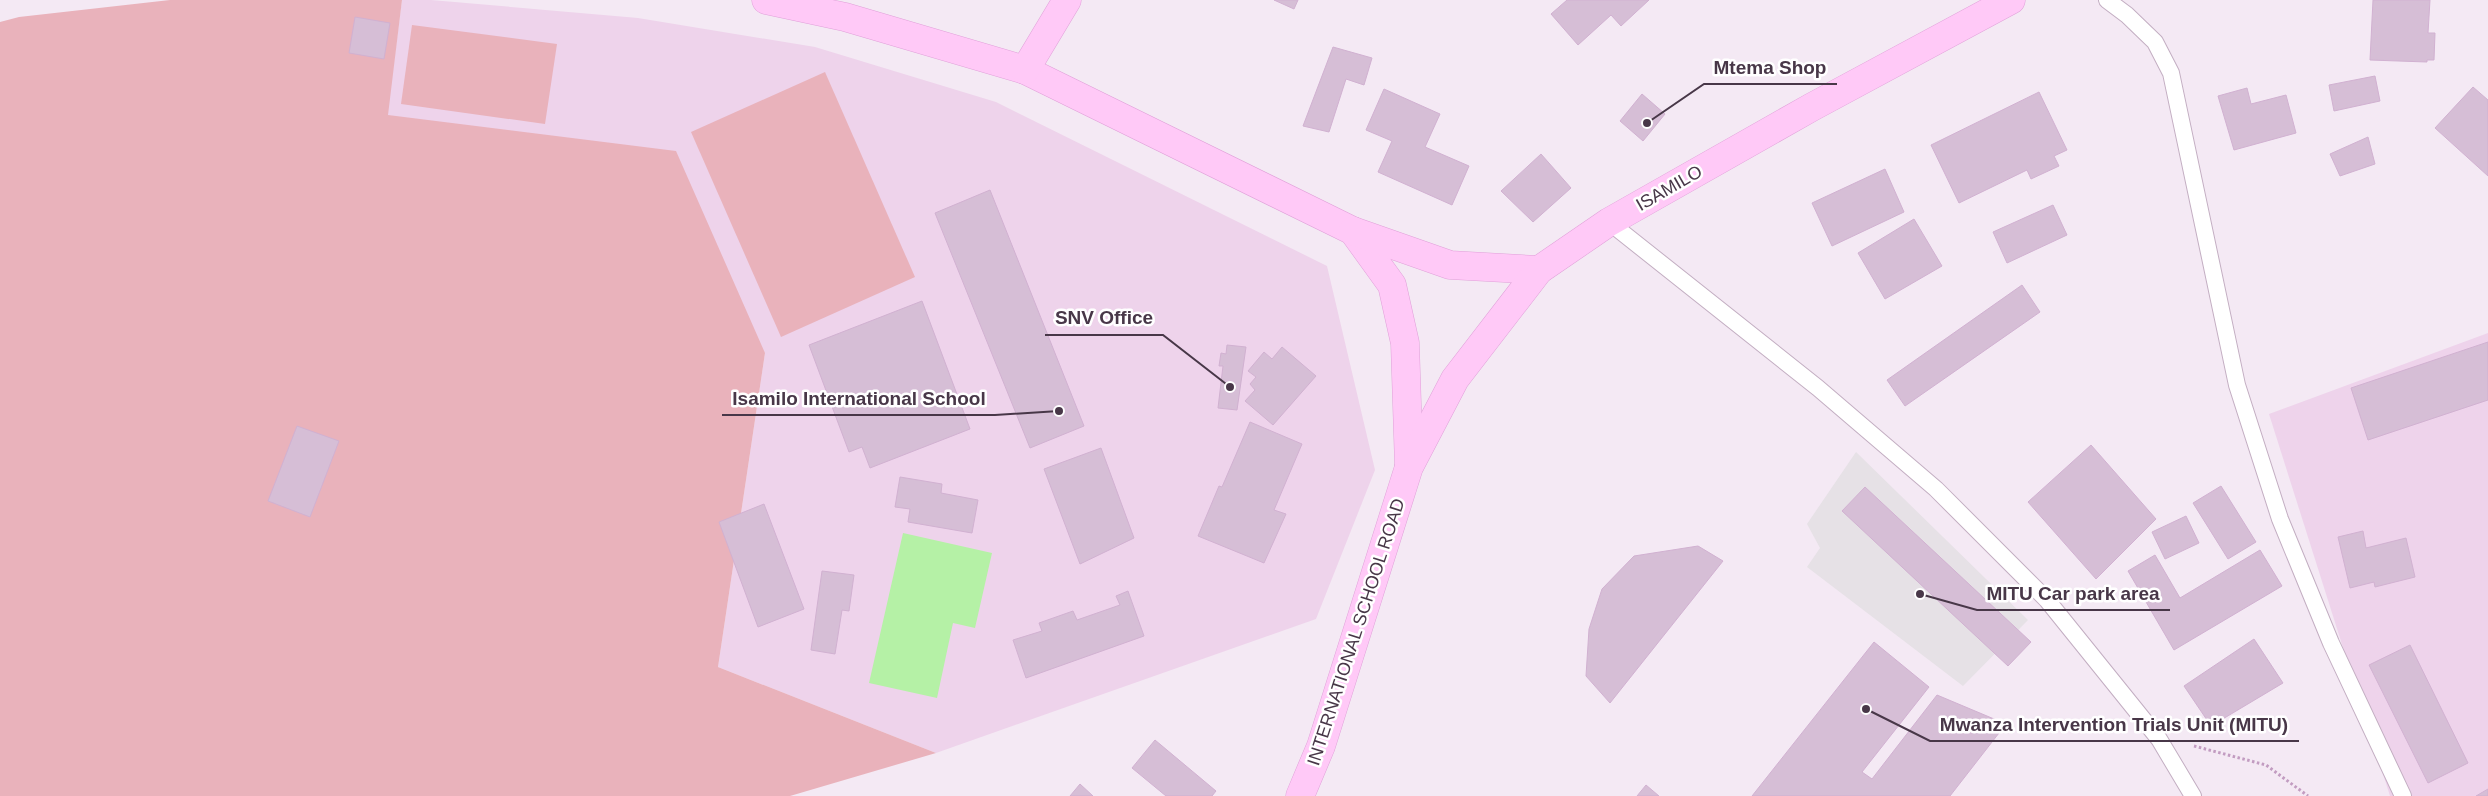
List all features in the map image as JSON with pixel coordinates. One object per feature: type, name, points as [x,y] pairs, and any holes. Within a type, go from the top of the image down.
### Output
[{"type":"street","points":[[766,0],[846,17],[1024,70],[1353,232],[1450,265],[1539,270]]},
{"type":"street","points":[[1024,70],[1067,0]]},
{"type":"street","name":"ISAMILO","points":[[1409,467],[1455,379],[1539,270],[1609,222],[1812,107],[2011,0]]},
{"type":"street","points":[[1353,232],[1392,285],[1405,343],[1409,467]]},
{"type":"street","name":"INTERNATIONAL SCHOOL ROAD","points":[[1300,796],[1321,746],[1409,467]]},
{"type":"lane","points":[[2107,0],[2127,15],[2154,42],[2171,72],[2237,385],[2280,519],[2332,642],[2403,796]]},
{"type":"lane","points":[[1609,222],[1818,388],[1936,489],[2046,600],[2159,738],[2193,796]]},
{"type":"path","points":[[2159,738],[2223,752],[2266,765],[2308,796]]},
{"type":"shaded area","points":[[170,0],[402,0],[388,115],[676,151],[765,353],[718,667],[936,753],[790,796],[0,796],[0,22],[19,17]]},
{"type":"shaded area","points":[[402,0],[431,0],[638,18],[815,47],[996,102],[1327,266],[1375,470],[1316,619],[936,753],[718,667],[765,353],[387,115]]},
{"type":"shaded area","points":[[412,25],[557,44],[545,124],[401,104]]},
{"type":"shaded area","points":[[825,72],[915,277],[781,337],[691,132]]},
{"type":"shaded area","points":[[2488,333],[2488,796],[2390,796],[2269,414]]},
{"type":"shaded area","points":[[1856,452],[2028,620],[1963,686],[1807,567],[1820,548],[1807,524]]},
{"type":"shaded area","points":[[903,533],[992,553],[975,628],[953,623],[937,698],[869,683]]},
{"type":"building","points":[[1274,0],[1298,0],[1294,9]]},
{"type":"building","points":[[1567,0],[1649,0],[1621,26],[1611,15],[1578,45],[1551,14]]},
{"type":"building","points":[[2373,0],[2430,0],[2428,33],[2435,33],[2434,60],[2427,60],[2427,62],[2370,60]]},
{"type":"building","points":[[355,17],[390,23],[384,59],[349,53]]},
{"type":"building","points":[[1333,47],[1372,58],[1364,85],[1346,79],[1329,132],[1303,126]]},
{"type":"building","points":[[2375,76],[2380,101],[2334,111],[2329,85]]},
{"type":"building","points":[[2473,87],[2488,100],[2488,176],[2435,128]]},
{"type":"building","points":[[2247,88],[2251,104],[2286,95],[2296,133],[2234,150],[2218,96]]},
{"type":"building","points":[[1384,89],[1440,114],[1425,147],[1469,166],[1452,205],[1378,172],[1392,141],[1366,130]]},
{"type":"building","points":[[2039,92],[2067,150],[2054,156],[2059,166],[2031,179],[2027,170],[1959,203],[1931,145]]},
{"type":"building","points":[[1642,94],[1665,114],[1643,141],[1620,121]]},
{"type":"building","points":[[2368,137],[2375,164],[2340,176],[2330,154]]},
{"type":"building","points":[[1541,154],[1571,188],[1533,222],[1501,191]]},
{"type":"building","points":[[1885,169],[1904,212],[1832,246],[1812,203]]},
{"type":"building","points":[[990,190],[1084,426],[1030,448],[935,213]]},
{"type":"building","points":[[2053,205],[2067,235],[2007,263],[1993,232]]},
{"type":"building","points":[[1914,219],[1942,266],[1885,299],[1858,253]]},
{"type":"building","points":[[2022,285],[2040,312],[1905,406],[1887,380]]},
{"type":"building","points":[[922,301],[970,429],[870,468],[862,447],[849,452],[809,345]]},
{"type":"building","points":[[2488,342],[2488,400],[2368,440],[2351,388]]},
{"type":"building","points":[[1227,345],[1246,347],[1237,410],[1218,408],[1223,366],[1219,366],[1221,353],[1226,354]]},
{"type":"building","points":[[1282,347],[1316,376],[1273,425],[1245,401],[1255,390],[1250,384],[1256,377],[1248,371],[1264,352],[1272,359]]},
{"type":"building","points":[[1250,422],[1302,444],[1274,510],[1286,514],[1264,563],[1198,536],[1219,486],[1222,487]]},
{"type":"building","points":[[297,426],[339,441],[310,517],[268,501]]},
{"type":"building","points":[[2091,445],[2156,519],[2096,579],[2028,502]]},
{"type":"building","points":[[1101,448],[1134,538],[1080,564],[1044,469]]},
{"type":"building","points":[[900,477],[942,484],[941,493],[978,500],[972,533],[908,522],[910,509],[895,507]]},
{"type":"building","points":[[2221,486],[2256,542],[2228,559],[2193,503]]},
{"type":"building","points":[[1865,487],[2031,642],[2008,666],[1842,511]]},
{"type":"building","points":[[764,504],[804,609],[758,627],[719,522]]},
{"type":"building","points":[[2186,516],[2199,543],[2165,559],[2152,532]]},
{"type":"building","points":[[2363,531],[2366,548],[2406,538],[2415,577],[2375,587],[2374,582],[2350,588],[2338,537]]},
{"type":"building","points":[[1698,546],[1723,561],[1610,703],[1586,676],[1589,629],[1602,589],[1634,556]]},
{"type":"building","points":[[2260,550],[2282,586],[2174,650],[2128,571],[2155,555],[2180,598]]},
{"type":"building","points":[[822,571],[854,575],[849,611],[842,610],[835,654],[811,650]]},
{"type":"building","points":[[1128,591],[1144,636],[1026,678],[1013,640],[1042,631],[1039,623],[1073,611],[1077,620],[1120,605],[1116,596]]},
{"type":"building","points":[[2254,639],[2283,683],[2211,726],[2184,686]]},
{"type":"building","points":[[1874,642],[1929,687],[1862,772],[1872,779],[1937,695],[2006,724],[1950,796],[1752,796]]},
{"type":"building","points":[[2410,645],[2468,763],[2428,783],[2369,665]]},
{"type":"building","points":[[1155,740],[1216,791],[1212,796],[1166,796],[1132,768]]},
{"type":"building","points":[[1080,784],[1093,796],[1070,796]]},
{"type":"building","points":[[1646,785],[1659,796],[1637,796]]},
{"type":"building","points":[[2488,789],[2488,796],[2476,796]]},
{"type":"place","name":"Mtema Shop","points":[[1647,123]]},
{"type":"place","name":"SNV Office","points":[[1230,387]]},
{"type":"place","name":"Isamilo International School","points":[[1059,411]]},
{"type":"place","name":"MITU Car park area","points":[[1920,594]]},
{"type":"place","name":"Mwanza Intervention Trials Unit (MITU)","points":[[1866,709]]}]
